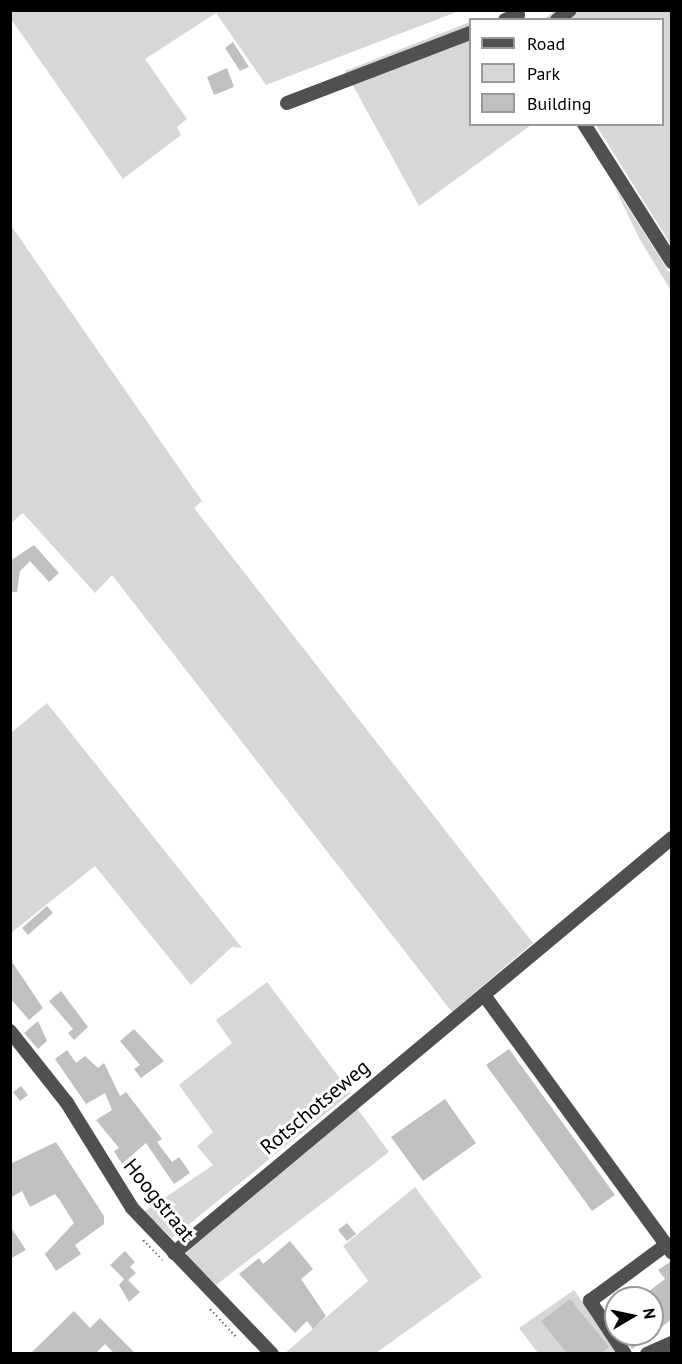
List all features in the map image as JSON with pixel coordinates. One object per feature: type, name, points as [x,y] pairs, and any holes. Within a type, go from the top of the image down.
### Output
[{"type":"street","points":[[286,102],[469,34]]},
{"type":"street","points":[[585,126],[672,262]]},
{"type":"street","name":"Rotschotseweg","points":[[174,1253],[672,838]]},
{"type":"street","points":[[484,995],[669,1249],[590,1301],[625,1353]]},
{"type":"street","name":"Hoogstraat","points":[[10,1031],[67,1103],[124,1197],[174,1253],[272,1353]]},
{"type":"street","points":[[647,1353],[672,1343]]},
{"type":"green space","points":[[10,11],[459,11],[266,85],[216,13],[145,59],[187,119],[177,127],[181,135],[123,179],[11,19]]},
{"type":"green space","points":[[554,11],[671,11],[671,245],[597,126],[664,126],[664,18],[545,18]]},
{"type":"green space","points":[[469,22],[469,126],[530,126],[419,206],[345,71]]},
{"type":"green space","points":[[613,184],[671,275],[671,291],[639,238]]},
{"type":"green space","points":[[10,224],[202,501],[194,508],[533,943],[452,1012],[112,575],[95,593],[23,513],[11,523]]},
{"type":"green space","points":[[47,703],[242,948],[232,947],[191,985],[95,866],[11,933],[11,733]]},
{"type":"green space","points":[[267,982],[351,1093],[172,1238],[144,1212],[213,1165],[197,1146],[213,1132],[179,1085],[232,1043],[216,1020]]},
{"type":"green space","points":[[357,1108],[389,1152],[216,1285],[187,1257],[186,1250]]},
{"type":"green space","points":[[415,1187],[482,1277],[376,1353],[284,1354],[368,1281],[343,1246]]},
{"type":"green space","points":[[574,1290],[604,1332],[604,1346],[614,1346],[619,1353],[538,1353],[519,1328]]},
{"type":"building","points":[[233,42],[249,67],[240,71],[225,48]]},
{"type":"building","points":[[227,68],[234,87],[214,95],[207,77]]},
{"type":"building","points":[[34,545],[59,573],[49,582],[30,561],[20,571],[17,592],[10,592],[10,561]]},
{"type":"building","points":[[47,906],[53,913],[28,935],[22,928]]},
{"type":"building","points":[[10,959],[43,1008],[29,1020],[10,998]]},
{"type":"building","points":[[61,991],[88,1027],[74,1040],[68,1033],[73,1029],[49,1001]]},
{"type":"building","points":[[38,1021],[47,1041],[38,1049],[24,1033]]},
{"type":"building","points":[[134,1029],[164,1061],[141,1078],[134,1069],[140,1065],[120,1041]]},
{"type":"building","points":[[509,1049],[615,1195],[592,1211],[486,1065]]},
{"type":"building","points":[[67,1050],[76,1063],[85,1056],[98,1068],[104,1063],[120,1096],[126,1092],[162,1139],[157,1142],[172,1162],[179,1157],[190,1173],[174,1184],[146,1143],[122,1164],[114,1151],[119,1148],[96,1120],[112,1110],[105,1093],[86,1104],[55,1059]]},
{"type":"building","points":[[21,1086],[28,1095],[20,1101],[13,1092]]},
{"type":"building","points":[[445,1099],[476,1143],[423,1181],[391,1137]]},
{"type":"building","points":[[56,1142],[104,1216],[104,1224],[75,1245],[81,1254],[56,1271],[45,1254],[74,1223],[55,1194],[30,1207],[22,1191],[10,1198],[10,1164]]},
{"type":"building","points":[[347,1223],[356,1234],[347,1241],[338,1230]]},
{"type":"building","points":[[10,1226],[26,1250],[10,1259]]},
{"type":"building","points":[[290,1241],[313,1269],[301,1279],[326,1316],[313,1329],[307,1321],[295,1333],[239,1274],[259,1258],[263,1264]]},
{"type":"building","points":[[125,1251],[135,1262],[130,1267],[136,1273],[128,1280],[140,1292],[129,1302],[119,1285],[124,1279],[110,1265]]},
{"type":"building","points":[[670,1262],[672,1319],[664,1325],[664,1286],[656,1286],[665,1279],[658,1270]]},
{"type":"building","points":[[570,1299],[604,1341],[604,1346],[609,1347],[601,1353],[567,1353],[541,1321]]},
{"type":"building","points":[[74,1311],[90,1328],[100,1318],[135,1353],[114,1353],[105,1344],[96,1353],[31,1353]]}]
